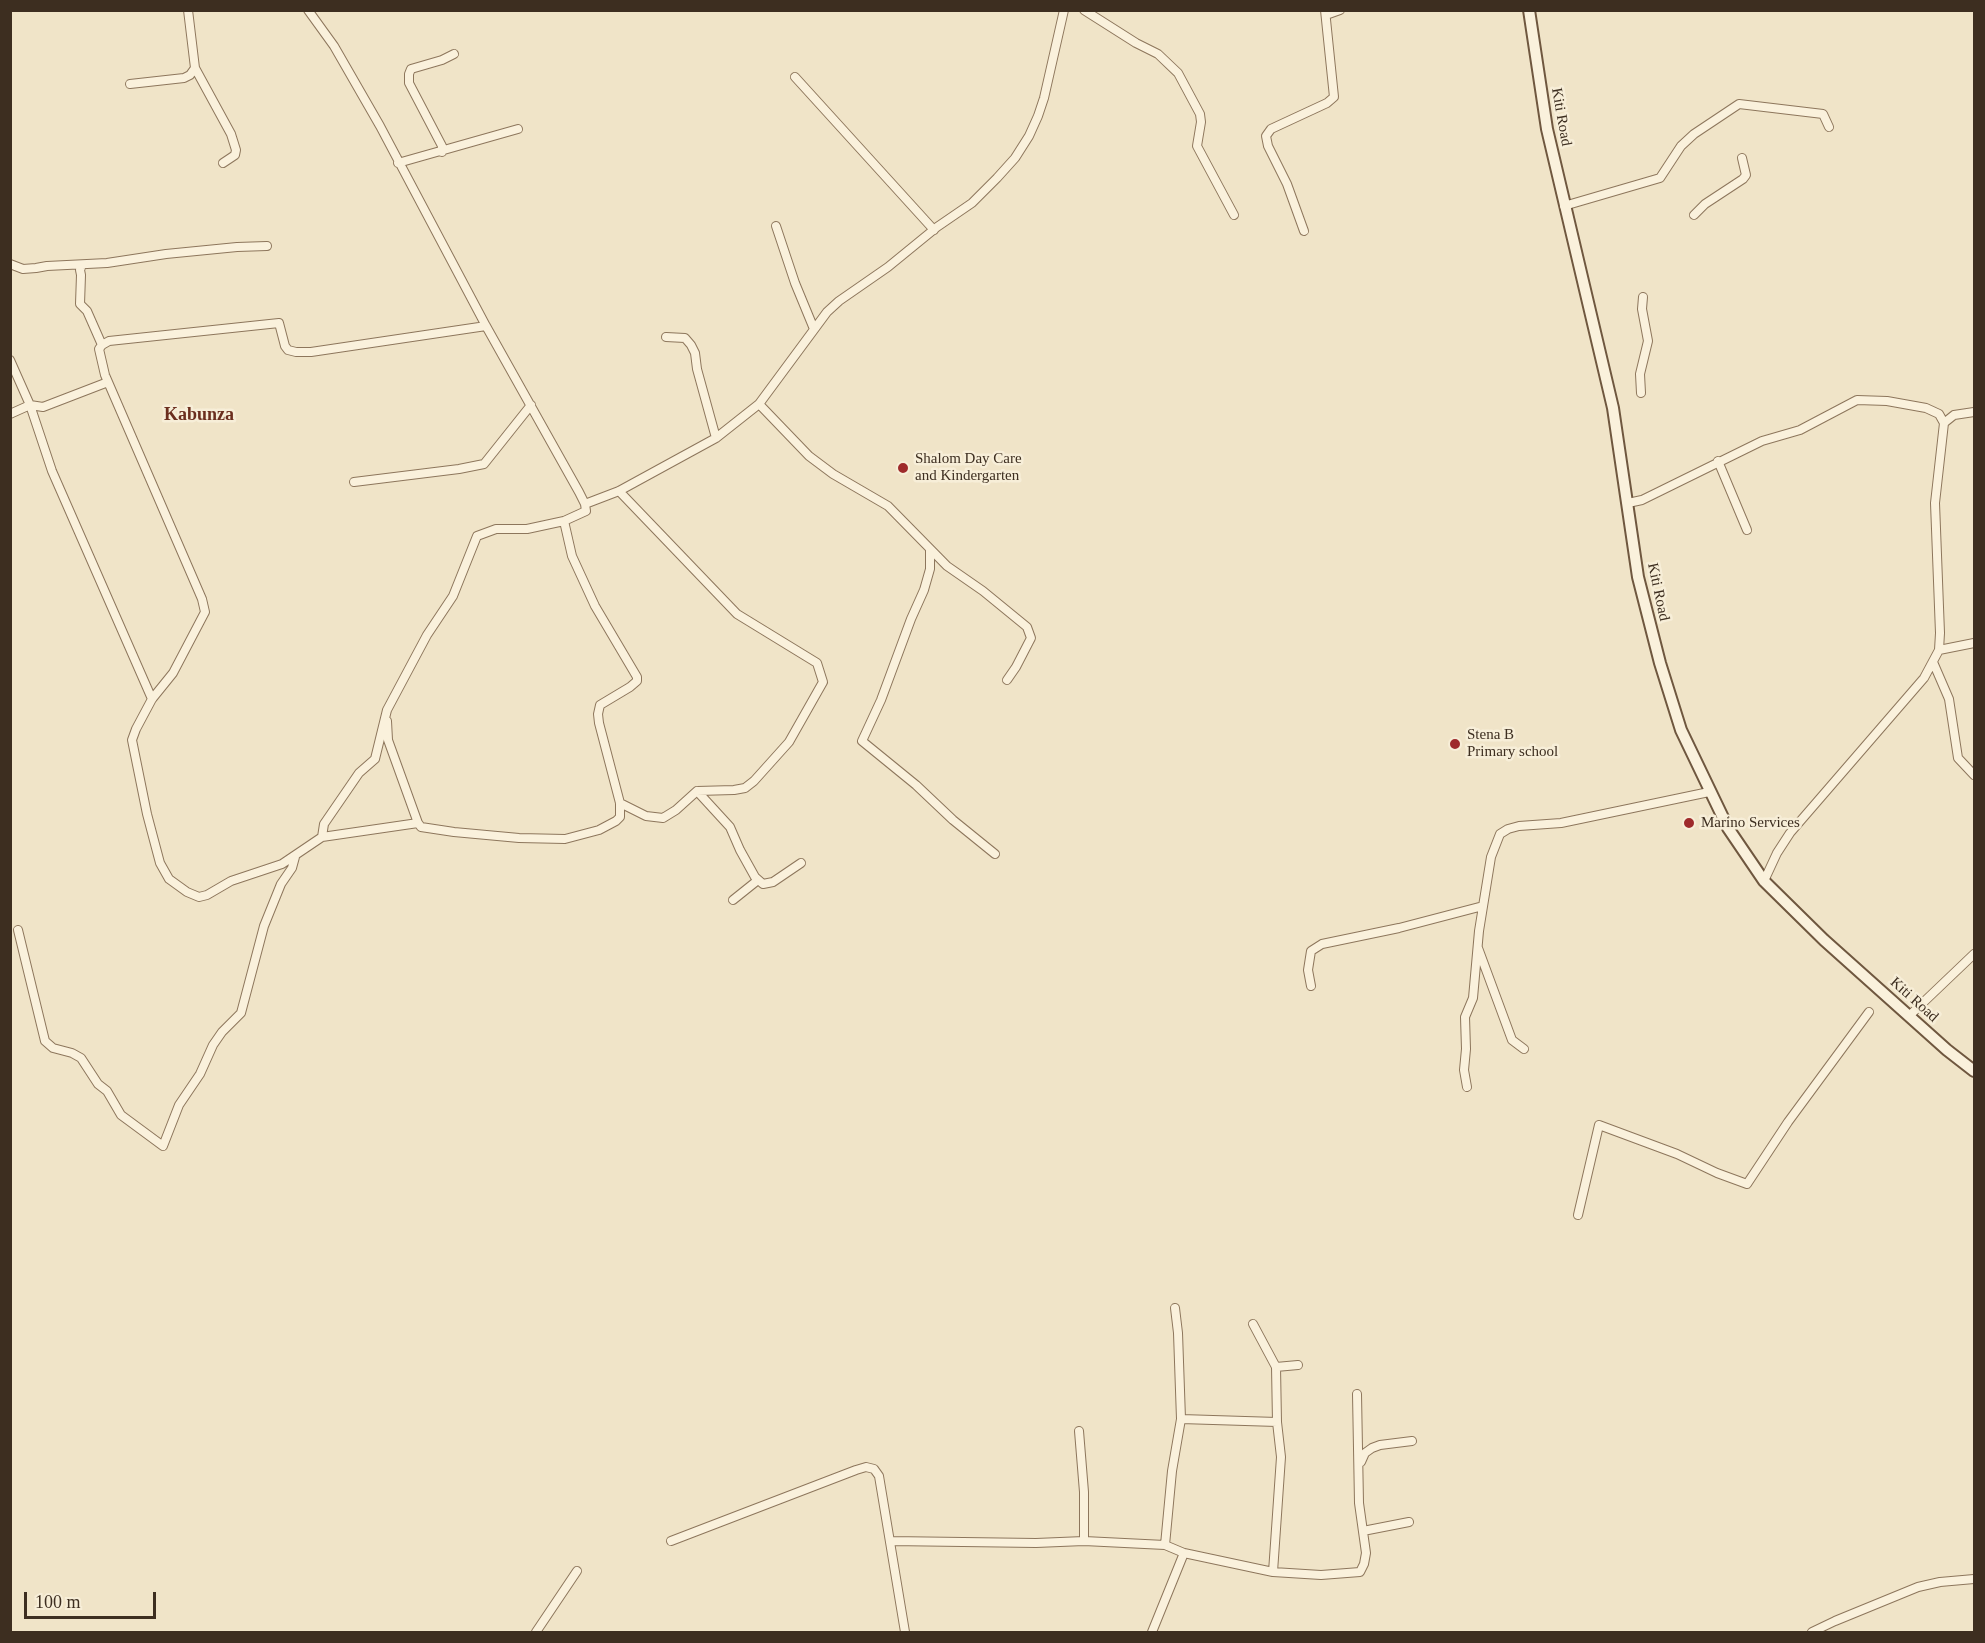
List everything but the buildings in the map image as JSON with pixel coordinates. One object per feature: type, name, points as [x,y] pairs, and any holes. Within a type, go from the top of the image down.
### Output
[{"type":"street","points":[[188,10],[195,68],[231,134],[236,150],[235,154],[223,163]]},
{"type":"street","points":[[308,10],[334,46],[380,126],[486,326],[585,504],[586,511],[564,521],[527,529],[496,529],[477,536],[453,596],[427,635],[387,710],[375,759],[359,773],[324,824],[322,837]]},
{"type":"street","points":[[585,504],[619,491],[716,438],[759,404],[827,312],[980,195],[1015,158],[1029,136],[1044,98],[1064,10]]},
{"type":"street","points":[[1084,10],[1158,54],[1178,73],[1200,114],[1197,146],[1234,215]]},
{"type":"street","points":[[1305,231],[1287,184],[1268,146],[1266,136],[1271,129],[1327,103],[1334,97],[1325,13],[1340,10]]},
{"type":"street","name":"Kiti Road","points":[[1528,10],[1547,129],[1612,408],[1638,577],[1660,663],[1681,730],[1728,828],[1764,881],[1795,913],[1974,1071]]},
{"type":"street","points":[[442,152],[442,146],[409,83],[409,74],[411,69],[429,65],[454,54]]},
{"type":"street","points":[[130,84],[184,78],[190,75],[195,68]]},
{"type":"street","points":[[795,78],[934,230]]},
{"type":"street","points":[[1564,206],[1660,178],[1681,147],[1694,134],[1739,104],[1823,114],[1829,127]]},
{"type":"street","points":[[398,163],[518,129]]},
{"type":"street","points":[[1694,215],[1705,204],[1743,179],[1746,175],[1742,158]]},
{"type":"street","points":[[776,226],[795,283],[814,329]]},
{"type":"street","points":[[10,264],[22,269],[82,265],[166,254],[267,246]]},
{"type":"street","points":[[82,265],[80,304],[87,311],[102,345]]},
{"type":"street","points":[[1641,393],[1640,374],[1648,341],[1642,309],[1643,297]]},
{"type":"street","points":[[418,823],[322,837],[282,864],[231,881],[199,897],[169,879],[160,863],[132,740],[152,699],[173,673],[205,612],[202,598],[108,382],[99,349],[109,341],[279,323],[288,350],[311,352],[486,326]]},
{"type":"street","points":[[666,337],[685,338],[695,353],[697,369],[716,438]]},
{"type":"street","points":[[10,360],[30,405],[52,471],[152,699]]},
{"type":"street","points":[[10,414],[30,405],[43,407],[108,382]]},
{"type":"street","points":[[1628,503],[1642,500],[1762,441],[1800,430],[1857,400],[1887,401],[1926,408],[1939,414],[1944,423],[1935,503],[1939,650],[1924,678],[1791,833],[1777,853],[1764,881]]},
{"type":"street","points":[[759,404],[809,456],[833,474],[888,506],[947,566],[983,591],[1027,627],[1031,638],[1007,680]]},
{"type":"street","points":[[354,482],[484,464],[531,405]]},
{"type":"street","points":[[1944,423],[1954,414],[1974,412]]},
{"type":"street","points":[[1718,461],[1747,530]]},
{"type":"street","points":[[619,491],[736,614],[817,663],[823,682],[789,742],[745,788],[697,791],[676,810],[663,818],[646,816],[620,803]]},
{"type":"street","points":[[387,710],[388,740],[418,823],[423,828],[539,840],[566,839],[599,830],[620,817],[620,803],[599,723],[599,709],[605,702],[630,687],[637,681],[637,677],[595,606],[572,556],[564,521]]},
{"type":"street","points":[[930,551],[930,570],[924,590],[907,628],[881,700],[862,741],[916,784],[953,820],[995,854]]},
{"type":"street","points":[[1939,650],[1974,644]]},
{"type":"street","points":[[1933,662],[1949,699],[1958,758],[1974,775]]},
{"type":"street","points":[[697,791],[730,827],[740,850],[758,880],[763,884],[773,882],[801,863]]},
{"type":"street","points":[[1467,1086],[1464,1070],[1465,1017],[1473,999],[1491,857],[1500,834],[1508,829],[1561,823],[1709,792]]},
{"type":"street","points":[[18,930],[45,1041],[53,1048],[81,1058],[98,1084],[107,1091],[121,1115],[163,1146],[179,1106],[200,1074],[213,1046],[222,1032],[242,1013],[264,926],[281,884],[292,868],[295,856]]},
{"type":"street","points":[[733,900],[758,880]]},
{"type":"street","points":[[1311,986],[1308,970],[1311,951],[1322,944],[1399,928],[1483,906]]},
{"type":"street","points":[[1478,947],[1512,1040],[1524,1049]]},
{"type":"street","points":[[1909,1016],[1974,954]]},
{"type":"street","points":[[1578,1215],[1599,1125],[1677,1154],[1747,1184],[1788,1122],[1869,1012]]},
{"type":"street","points":[[1165,1545],[1172,1470],[1181,1419],[1178,1333],[1174,1308]]},
{"type":"street","points":[[1254,1324],[1276,1367],[1277,1422],[1281,1457],[1273,1572]]},
{"type":"street","points":[[1276,1367],[1298,1365]]},
{"type":"street","points":[[890,1541],[1036,1543],[1084,1541],[1165,1545],[1184,1553],[1273,1572],[1321,1575],[1360,1572],[1366,1553],[1359,1503],[1357,1394]]},
{"type":"street","points":[[1181,1419],[1277,1422]]},
{"type":"street","points":[[1079,1431],[1084,1492],[1084,1541]]},
{"type":"street","points":[[1360,1463],[1365,1453],[1372,1448],[1412,1441]]},
{"type":"street","points":[[671,1541],[866,1467],[874,1469],[879,1476],[904,1632]]},
{"type":"street","points":[[1363,1531],[1409,1522]]},
{"type":"street","points":[[1152,1632],[1184,1553]]},
{"type":"street","points":[[536,1632],[577,1571]]},
{"type":"street","points":[[1812,1632],[1918,1587],[1940,1582],[1974,1579]]},
{"type":"place","name":"Shalom Day Care and Kindergarten","points":[[903,468]]},
{"type":"place","name":"Stena B Primary school","points":[[1455,744]]},
{"type":"place","name":"Marino Services","points":[[1689,823]]},
{"type":"district","name":"Kabunza","points":[[199,415]]}]
